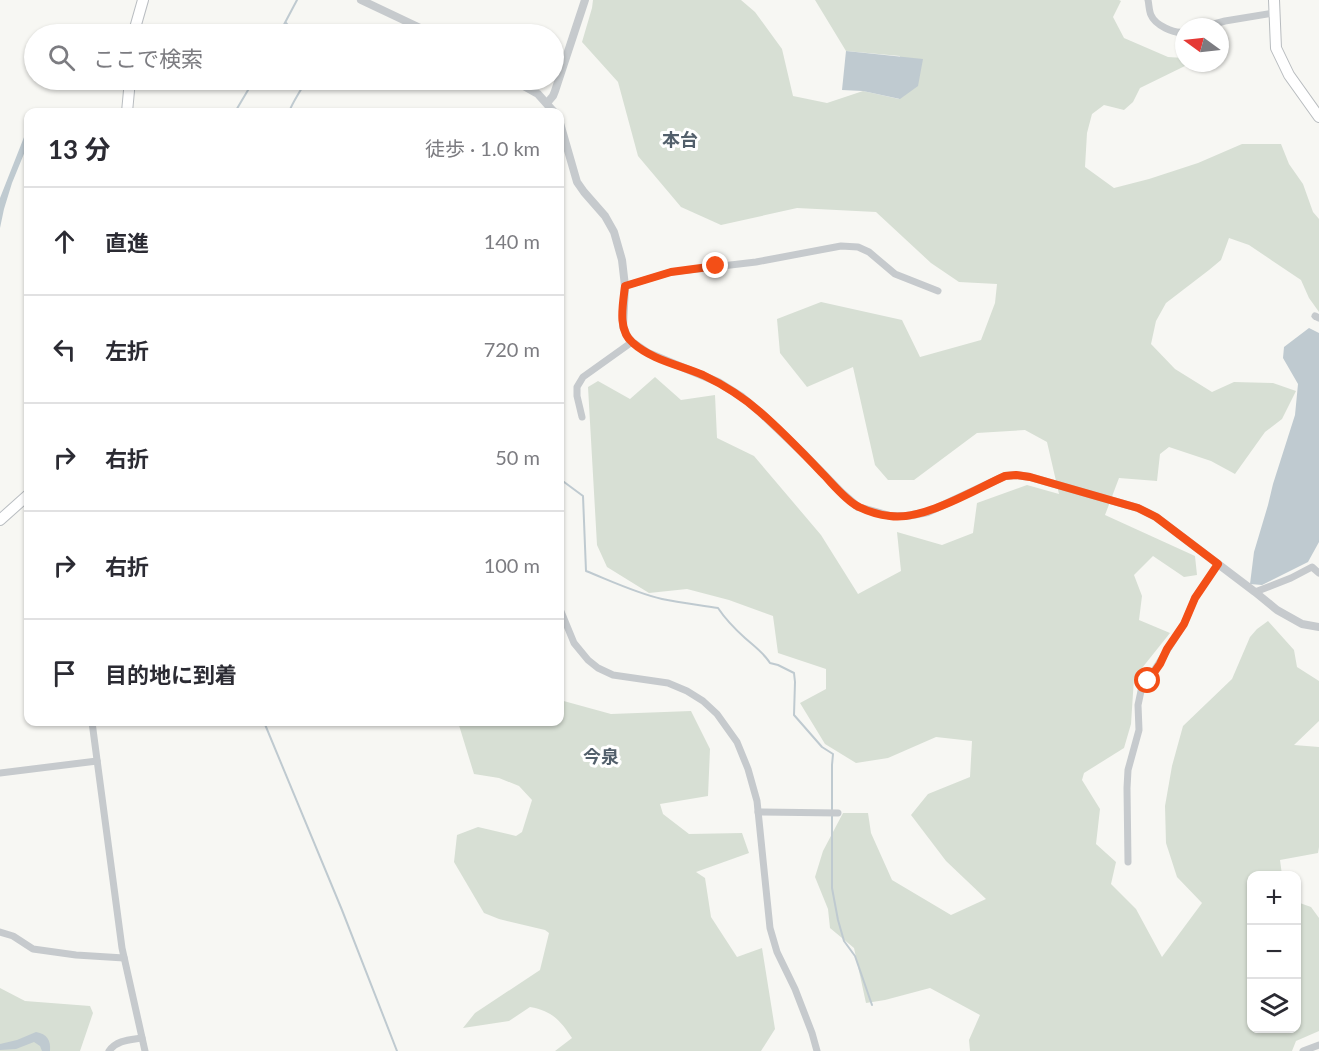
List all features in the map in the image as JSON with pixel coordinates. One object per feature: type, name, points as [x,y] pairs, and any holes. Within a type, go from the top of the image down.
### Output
[{"type":"main road","points":[[136,24],[143,0]]},
{"type":"main road","points":[[1274,0],[1276,48],[1289,75],[1319,117]]},
{"type":"main road","points":[[128,108],[129,90]]},
{"type":"main road","points":[[0,520],[24,499]]},
{"type":"street","points":[[361,0],[412,24]]},
{"type":"street","points":[[564,64],[585,0]]},
{"type":"street","points":[[1148,0],[1151,16],[1162,26],[1175,32]]},
{"type":"street","points":[[1229,20],[1274,13]]},
{"type":"street","points":[[531,90],[551,108]]},
{"type":"street","points":[[547,103],[555,90]]},
{"type":"street","points":[[564,137],[577,182],[605,216],[614,232],[622,260],[625,286],[623,326],[627,336],[648,353],[718,382],[742,397],[858,507],[890,516],[908,516],[928,512],[1005,476],[1030,477],[1138,508],[1156,517],[1277,610],[1302,624],[1319,627]]},
{"type":"street","points":[[625,286],[671,272],[756,262],[841,246],[858,247],[869,252],[895,274],[938,291]]},
{"type":"street","points":[[582,417],[577,387],[583,377],[632,342]]},
{"type":"street","points":[[1128,862],[1128,770],[1140,730],[1138,700],[1141,691],[1184,624],[1195,598],[1218,564]]},
{"type":"street","points":[[1255,592],[1312,567],[1319,573]]},
{"type":"street","points":[[564,619],[574,643],[598,668],[613,675],[668,683],[687,691],[717,714],[731,732],[746,761],[753,786],[758,812],[770,928],[777,952],[795,990],[817,1051]]},
{"type":"street","points":[[93,726],[124,958],[144,1051]]},
{"type":"street","points":[[0,773],[97,761]]},
{"type":"street","points":[[758,812],[838,813]]},
{"type":"street","points":[[0,932],[13,936],[33,949],[124,958]]},
{"type":"street","points":[[110,1051],[121,1041],[142,1038]]},
{"type":"street","points":[[1303,1051],[1319,1045]]},
{"type":"shaded area","points":[[593,0],[741,0],[755,12],[782,49],[793,96],[827,103],[863,91],[899,99],[900,56],[846,51],[815,0],[1119,0],[1121,1],[1113,17],[1124,38],[1168,57],[1175,57],[1175,71],[1140,88],[1133,102],[1124,110],[1104,105],[1092,114],[1087,133],[1085,167],[1114,188],[1198,163],[1242,144],[1281,144],[1289,164],[1303,184],[1313,212],[1319,219],[1319,312],[1309,298],[1301,280],[1249,245],[1229,238],[1221,260],[1166,303],[1156,321],[1151,344],[1175,369],[1212,392],[1234,382],[1273,383],[1296,391],[1282,419],[1265,432],[1235,474],[1211,461],[1169,447],[1160,454],[1157,481],[1119,478],[1105,515],[1195,556],[1197,575],[1184,577],[1153,556],[1134,575],[1142,596],[1139,620],[1170,633],[1134,678],[1131,724],[1124,748],[1084,773],[1082,780],[1100,809],[1096,844],[1116,862],[1111,884],[1136,909],[1162,957],[1202,903],[1177,877],[1166,843],[1165,806],[1172,766],[1183,726],[1232,679],[1250,637],[1268,621],[1294,650],[1297,667],[1319,681],[1319,721],[1294,745],[1319,747],[1318,853],[1280,860],[1281,871],[1247,871],[1247,1033],[1301,1033],[1301,903],[1311,907],[1319,918],[1319,1031],[1296,1041],[1292,1051],[970,1051],[969,1040],[980,1015],[930,988],[866,1003],[854,948],[830,928],[828,909],[815,877],[823,851],[843,813],[868,813],[871,833],[892,880],[951,915],[986,899],[946,861],[911,815],[928,794],[970,777],[972,741],[936,737],[888,758],[856,763],[825,744],[800,703],[826,689],[826,669],[778,653],[773,616],[729,600],[687,589],[649,593],[607,567],[597,545],[588,387],[598,381],[630,399],[655,377],[681,400],[715,395],[717,438],[754,456],[821,535],[858,594],[901,571],[897,532],[942,545],[973,533],[977,503],[1027,485],[1059,494],[1047,442],[1025,430],[977,433],[914,480],[888,480],[875,465],[853,367],[807,387],[780,353],[777,319],[821,302],[902,320],[920,357],[981,340],[995,303],[997,284],[959,282],[931,263],[876,212],[797,208],[721,225],[681,207],[638,156],[618,82],[582,42]]},
{"type":"shaded area","points":[[846,51],[923,59],[918,86],[900,99],[863,91],[842,90]]},
{"type":"shaded area","points":[[24,137],[24,154],[12,183],[0,228],[0,198]]},
{"type":"shaded area","points":[[1309,328],[1319,333],[1319,542],[1308,562],[1262,585],[1250,584],[1254,552],[1295,415],[1298,384],[1283,358],[1284,347]]},
{"type":"shaded area","points":[[564,701],[611,714],[691,711],[710,749],[708,796],[660,804],[663,814],[689,834],[742,833],[749,853],[696,872],[705,878],[711,917],[737,957],[762,948],[775,1029],[761,1051],[555,1051],[572,1038],[555,1017],[530,1007],[509,1021],[463,1028],[475,1013],[540,970],[549,933],[484,913],[454,862],[457,835],[478,827],[516,836],[522,832],[532,800],[519,786],[499,778],[474,774],[459,726],[564,726]]},
{"type":"shaded area","points":[[0,988],[25,1001],[90,1006],[93,1013],[80,1051],[0,1051]]},
{"type":"shaded area","points":[[36,1032],[48,1038],[50,1051],[42,1051],[40,1046],[34,1042],[16,1049],[0,1050],[0,1044]]},
{"type":"waterway","points":[[284,24],[297,0]]},
{"type":"waterway","points":[[237,108],[248,90]]},
{"type":"waterway","points":[[291,108],[301,90]]},
{"type":"waterway","points":[[564,482],[583,496],[586,571],[652,596],[718,608],[741,635],[770,663],[794,673],[794,715],[822,747],[833,754],[832,888],[844,941],[855,956],[872,1005]]},
{"type":"waterway","points":[[266,726],[342,910],[397,1051]]},
{"type":"district","name":"本台","points":[[680,139]]},
{"type":"district","name":"今泉","points":[[601,756]]},
{"type":"route","points":[[716,266],[671,272],[625,286],[623,326],[627,336],[648,353],[718,382],[742,397],[858,507],[890,516],[908,516],[928,512],[1005,476],[1030,477],[1138,508],[1156,517],[1218,564],[1195,598],[1184,624],[1148,681]]}]
